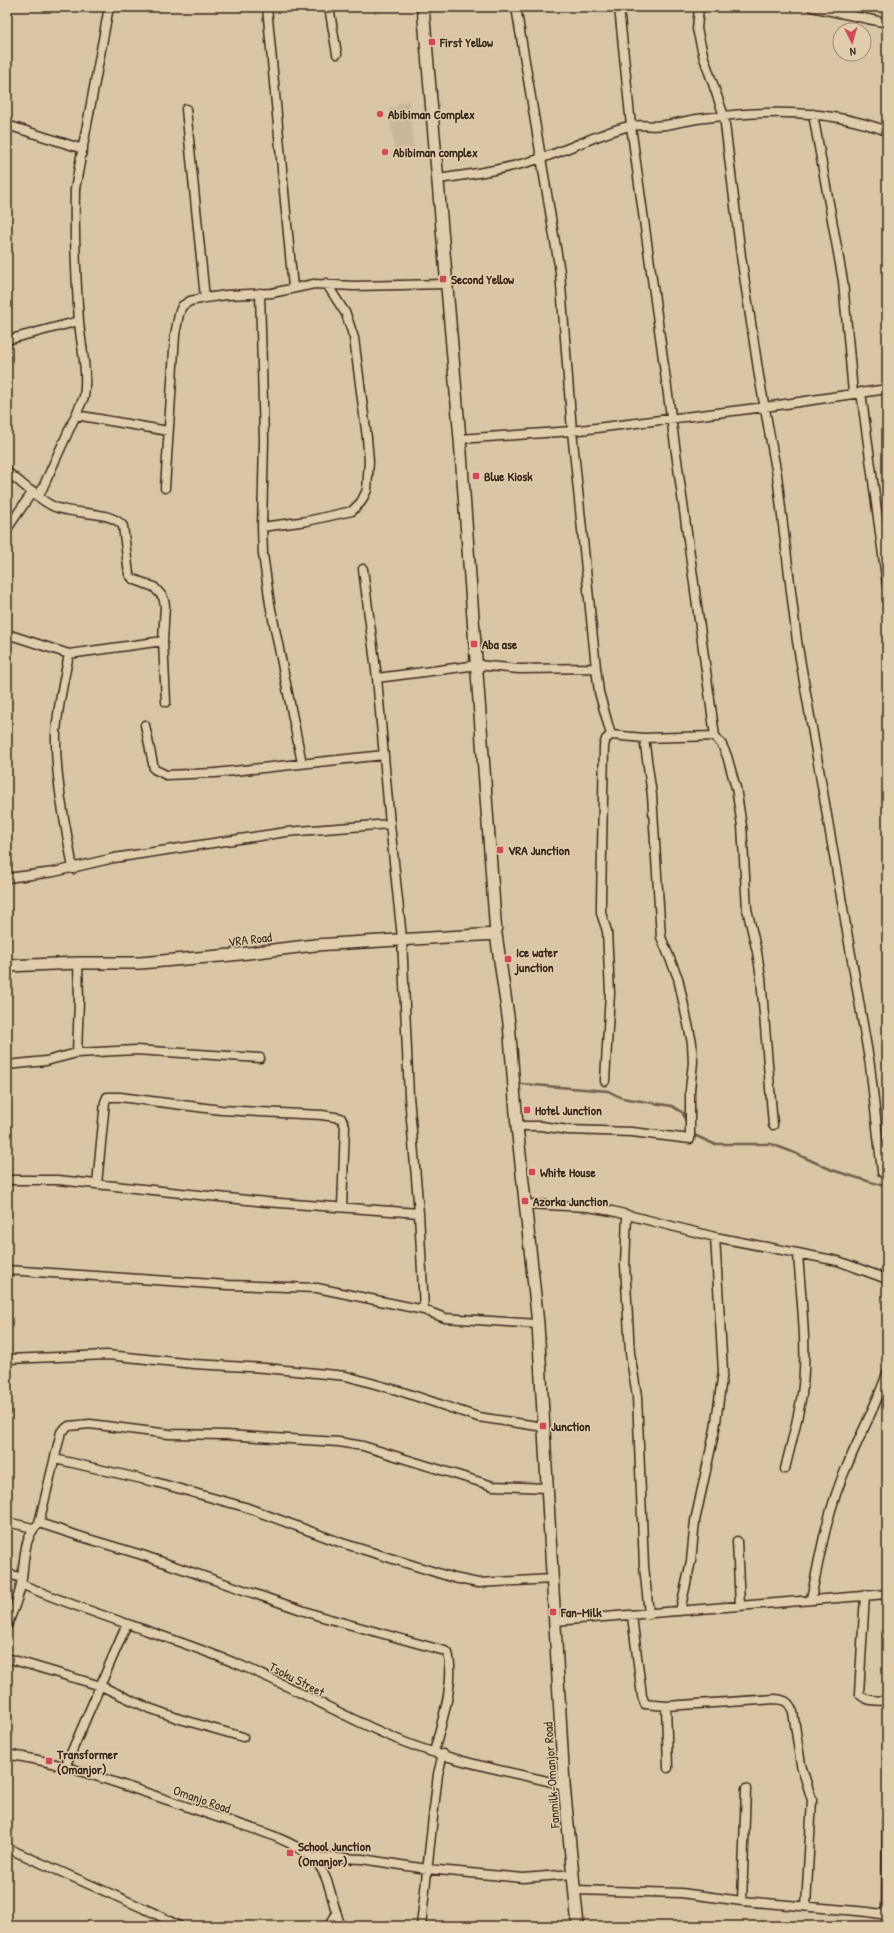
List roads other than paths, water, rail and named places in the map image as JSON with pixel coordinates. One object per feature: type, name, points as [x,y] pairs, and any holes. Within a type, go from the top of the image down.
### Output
[{"type":"street","points":[[7,529],[36,494],[84,397],[86,384],[79,321],[74,211],[75,189],[109,7]]},
{"type":"street","points":[[267,7],[293,288]]},
{"type":"street","points":[[328,7],[337,54]]},
{"type":"street","name":"Fanmilk-Omanjor Road","points":[[423,7],[478,665],[496,934],[509,1023],[517,1126],[538,1324],[564,1785],[578,1926]]},
{"type":"street","points":[[516,7],[560,272],[572,431],[596,668],[599,692],[611,735]]},
{"type":"street","points":[[619,7],[631,126],[670,419],[715,736],[722,745],[727,756],[736,788],[742,826],[747,909],[757,952],[761,978],[773,1125]]},
{"type":"street","points":[[698,7],[698,29],[704,58],[724,116],[741,256],[777,475],[797,641],[809,718],[843,901],[870,1065],[882,1172]]},
{"type":"street","points":[[812,7],[887,23]]},
{"type":"street","points":[[186,109],[205,298]]},
{"type":"street","points":[[438,179],[507,167],[542,158],[631,126],[665,126],[724,116],[769,111],[813,114],[870,125],[887,131]]},
{"type":"street","points":[[813,114],[843,281],[857,392],[887,585]]},
{"type":"street","points":[[7,125],[83,149]]},
{"type":"street","points":[[262,527],[307,521],[352,511],[361,502],[367,490],[369,462],[367,438],[354,338],[346,314],[326,283]]},
{"type":"street","points":[[165,488],[175,335],[182,306],[190,301],[205,298],[272,293],[326,283],[354,286],[446,284]]},
{"type":"street","points":[[260,293],[264,440],[262,527],[266,576],[270,604],[302,763]]},
{"type":"street","points":[[7,340],[79,321]]},
{"type":"street","points":[[460,439],[572,431],[765,407],[857,392],[887,389]]},
{"type":"street","points":[[76,415],[168,431]]},
{"type":"street","points":[[7,472],[55,507],[66,511],[111,517],[119,520],[125,532],[130,574],[133,579],[154,587],[163,597],[165,605],[163,641],[166,702]]},
{"type":"street","points":[[363,569],[378,678],[390,824],[402,938],[409,1096],[419,1213],[424,1310]]},
{"type":"street","points":[[7,634],[69,654],[163,641]]},
{"type":"street","points":[[69,654],[58,715],[56,737],[60,789],[73,869]]},
{"type":"street","points":[[378,678],[478,665],[519,669],[596,668]]},
{"type":"street","points":[[144,725],[154,770],[166,775],[215,773],[384,755]]},
{"type":"street","points":[[604,1081],[610,975],[607,932],[601,913],[603,758],[606,739],[611,735],[644,738],[715,736]]},
{"type":"street","points":[[517,1126],[541,1126],[568,1130],[632,1132],[690,1139],[690,1090],[693,1062],[692,1043],[679,984],[663,943],[660,931],[652,795],[644,738]]},
{"type":"street","points":[[7,878],[73,869],[114,858],[286,832],[390,824]]},
{"type":"street","name":"VRA Road","points":[[7,966],[78,963],[140,963],[190,960],[315,945],[402,938],[496,934]]},
{"type":"street","points":[[77,1053],[79,1001],[78,963]]},
{"type":"street","points":[[7,1065],[46,1061],[77,1053],[136,1050],[260,1058]]},
{"type":"street","points":[[97,1184],[105,1102],[107,1097],[120,1097],[222,1110],[322,1115],[341,1118],[345,1126],[342,1207]]},
{"type":"street","points":[[7,1180],[58,1180],[266,1202],[419,1213]]},
{"type":"street","points":[[526,1204],[588,1207],[627,1215],[715,1237],[838,1261],[887,1279]]},
{"type":"street","points":[[627,1215],[625,1265],[630,1353],[637,1396],[644,1566],[648,1614]]},
{"type":"street","points":[[680,1611],[691,1561],[695,1521],[715,1429],[724,1360],[715,1237]]},
{"type":"street","points":[[785,1469],[802,1394],[803,1322],[798,1253]]},
{"type":"street","points":[[7,1270],[228,1285],[317,1288],[424,1310],[445,1318],[538,1324]]},
{"type":"street","points":[[7,1359],[108,1355],[201,1365],[266,1368],[346,1376],[400,1391],[478,1417],[544,1427]]},
{"type":"street","points":[[811,1598],[825,1530],[846,1467],[885,1384],[887,1373]]},
{"type":"street","points":[[7,1626],[21,1581],[24,1554],[36,1525],[55,1459],[61,1432],[64,1428],[79,1424],[90,1424],[169,1434],[226,1435],[339,1442],[363,1446],[493,1486],[547,1488]]},
{"type":"street","points":[[55,1459],[170,1486],[245,1506],[342,1543],[454,1578],[490,1583],[552,1579]]},
{"type":"street","points":[[7,1522],[36,1525],[155,1559],[319,1616],[445,1651],[448,1653],[450,1662],[448,1686],[434,1752]]},
{"type":"street","points":[[737,1541],[740,1606]]},
{"type":"street","name":"Tsoku Street","points":[[7,1573],[51,1597],[240,1665],[276,1681],[340,1715],[434,1752],[564,1785]]},
{"type":"street","points":[[555,1621],[632,1616],[811,1598],[887,1594]]},
{"type":"street","points":[[865,1595],[859,1693],[862,1698],[887,1701]]},
{"type":"street","points":[[632,1616],[643,1701],[649,1705],[666,1706],[775,1699],[785,1700],[790,1705],[793,1712],[801,1765],[812,1800],[806,1906]]},
{"type":"street","points":[[66,1767],[102,1686],[127,1624]]},
{"type":"street","points":[[7,1658],[102,1686],[146,1707],[180,1719],[243,1737]]},
{"type":"street","points":[[666,1706],[668,1768]]},
{"type":"street","name":"Omanjo Road","points":[[7,1754],[66,1767],[291,1844],[312,1857],[325,1877],[341,1926]]},
{"type":"street","points":[[422,1926],[438,1774],[443,1754]]},
{"type":"street","points":[[742,1901],[746,1789]]},
{"type":"street","points":[[575,1890],[681,1893],[742,1901],[868,1912],[886,1915],[887,1819]]},
{"type":"street","points":[[7,1848],[179,1926]]},
{"type":"street","points":[[312,1857],[362,1859],[428,1869],[523,1878],[574,1874]]},
{"type":"street","points":[[329,1926],[336,1914]]},
{"type":"waterway","points":[[522,1084],[608,1091],[622,1098],[672,1106],[683,1113],[686,1122]]},
{"type":"waterway","points":[[694,1135],[714,1144],[771,1144],[832,1170],[887,1187]]},
{"type":"place","name":"First Yellow","points":[[432,42]]},
{"type":"place","name":"Abibiman Complex","points":[[380,114]]},
{"type":"place","name":"Abibiman complex","points":[[385,152]]},
{"type":"place","name":"Second Yellow","points":[[443,279]]},
{"type":"place","name":"Blue Kiosk","points":[[476,476]]},
{"type":"place","name":"Aba ase","points":[[474,644]]},
{"type":"place","name":"VRA Junction","points":[[500,850]]},
{"type":"place","name":"Ice water junction","points":[[508,959]]},
{"type":"place","name":"Hotel Junction","points":[[527,1110]]},
{"type":"place","name":"White House","points":[[532,1172]]},
{"type":"place","name":"Azorka Junction","points":[[525,1201]]},
{"type":"place","name":"Junction","points":[[543,1426]]},
{"type":"place","name":"Fan-Milk","points":[[553,1612]]},
{"type":"place","name":"Transformer (Omanjor)","points":[[49,1761]]},
{"type":"place","name":"School Junction (Omanjor)","points":[[290,1853]]}]
